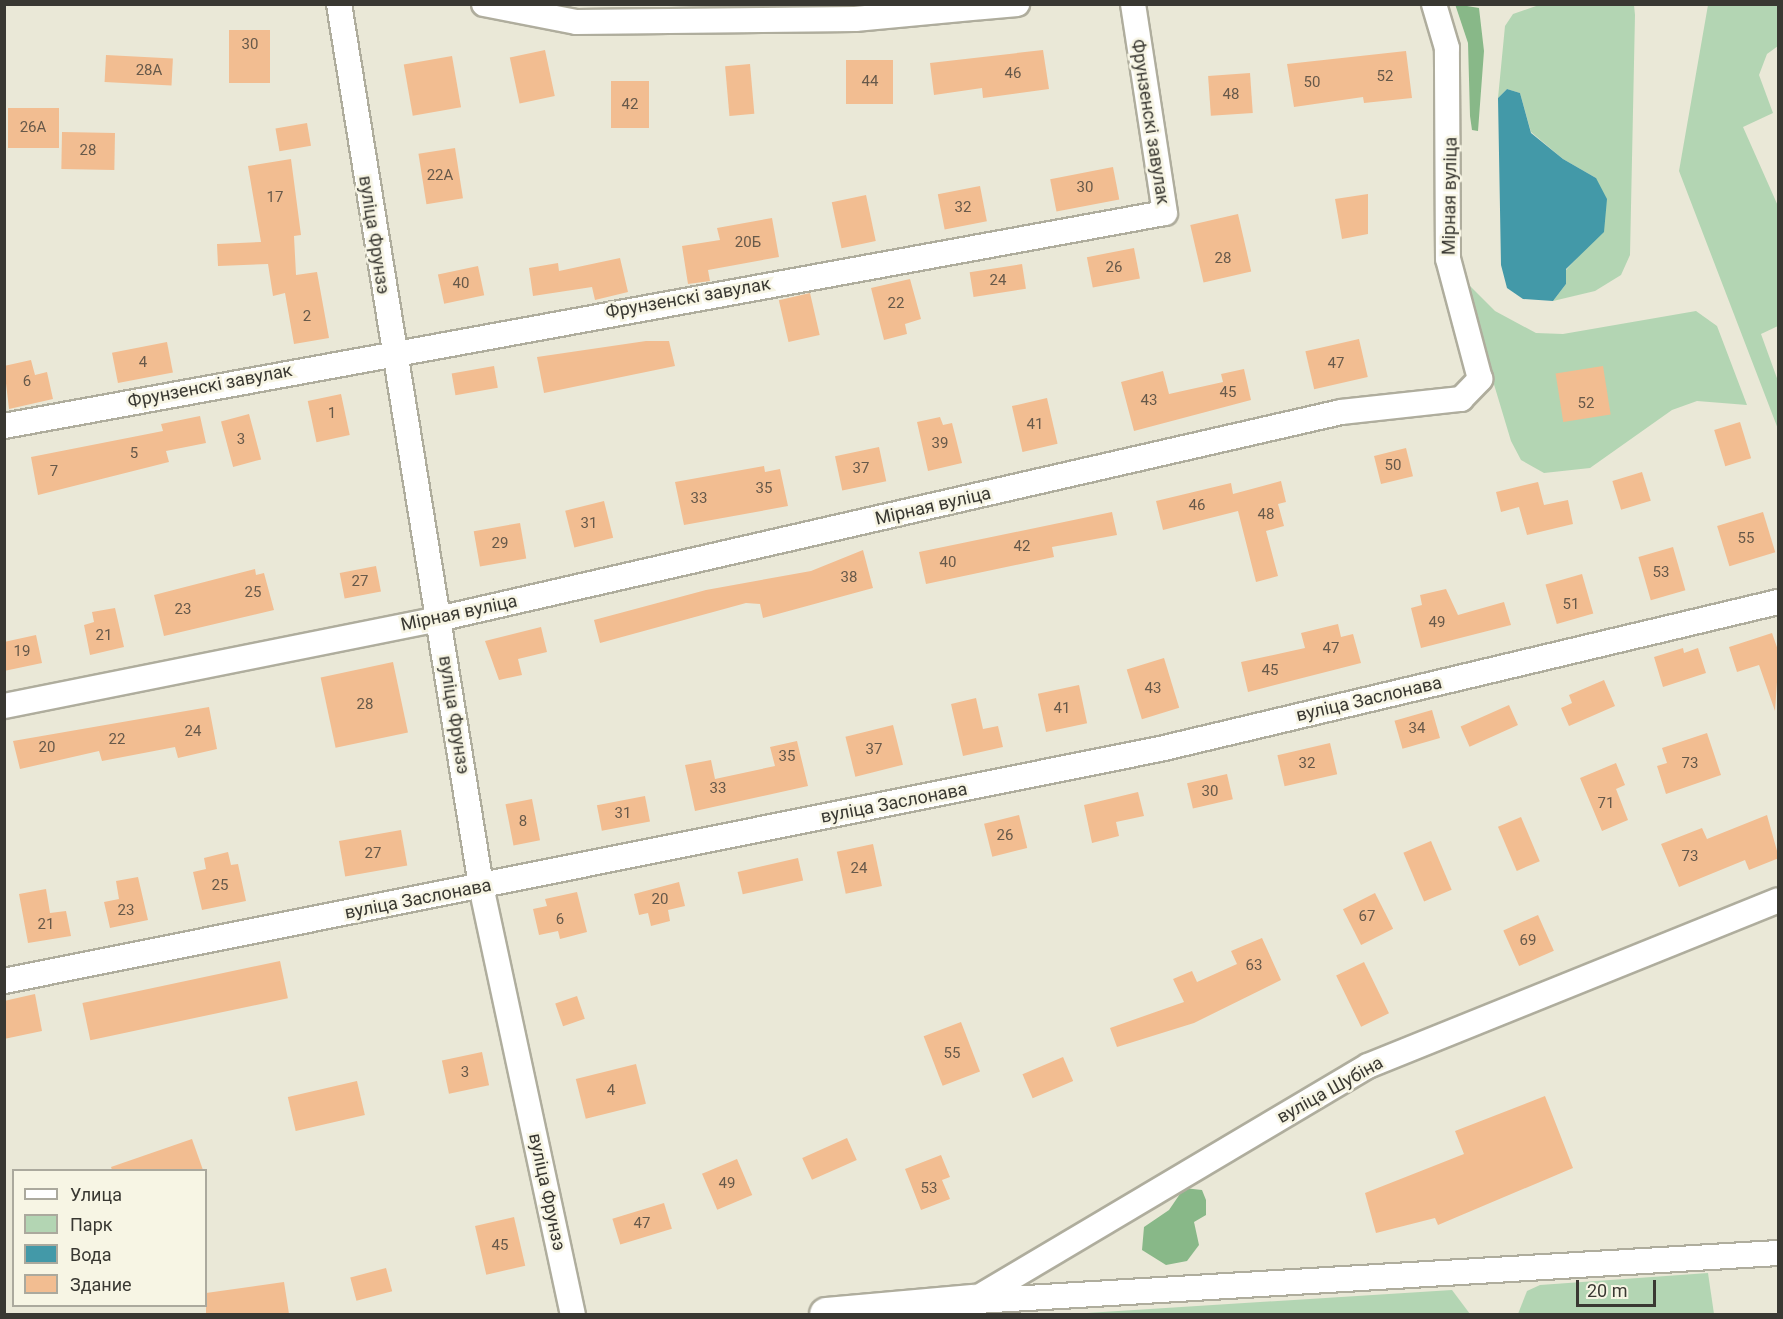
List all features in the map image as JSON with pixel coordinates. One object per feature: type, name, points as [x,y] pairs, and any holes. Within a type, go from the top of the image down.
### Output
[{"type":"street","name":"вуліца Фрунзэ","points":[[339,4],[392,351],[481,886],[573,1314]]},
{"type":"street","points":[[484,4],[576,22],[855,19],[1017,4]]},
{"type":"street","name":"Фрунзенскі завулак","points":[[4,426],[392,351],[1165,213],[1133,4]]},
{"type":"street","name":"Мірная вуліца","points":[[4,706],[438,619],[1341,412],[1461,399],[1480,379],[1449,259],[1447,48],[1434,4]]},
{"type":"street","name":"вуліца Заслонава","points":[[4,981],[1160,749],[1779,602]]},
{"type":"street","name":"вуліца Шубіна","points":[[972,1301],[1368,1066],[1779,900]]},
{"type":"street","name":"вуліца Шубіна","points":[[826,1314],[972,1301],[1779,1253]]},
{"type":"green space","points":[[1455,4],[1479,8],[1484,51],[1478,131],[1472,130],[1470,116],[1468,43]]},
{"type":"green space","points":[[1539,5],[1634,5],[1635,15],[1630,255],[1621,275],[1595,291],[1553,301],[1566,284],[1566,270],[1584,250],[1596,178],[1563,159],[1531,132],[1520,93],[1507,89],[1498,98],[1505,26],[1513,14]]},
{"type":"green space","points":[[1708,5],[1778,5],[1778,46],[1767,54],[1759,75],[1773,113],[1743,127],[1778,206],[1778,326],[1761,334],[1778,381],[1778,429],[1679,171]]},
{"type":"green space","points":[[1462,278],[1495,311],[1536,333],[1563,334],[1696,311],[1717,326],[1747,405],[1697,401],[1672,410],[1590,468],[1544,473],[1521,460],[1511,441]]},
{"type":"green space","points":[[1184,1188],[1202,1190],[1206,1200],[1206,1215],[1194,1222],[1199,1245],[1187,1261],[1166,1265],[1142,1250],[1144,1227],[1169,1210]]},
{"type":"green space","points":[[1708,1273],[1714,1314],[1518,1314],[1527,1291],[1540,1285]]},
{"type":"green space","points":[[1452,1290],[1470,1314],[1071,1314]]},
{"type":"water","points":[[1507,89],[1520,93],[1531,133],[1563,159],[1596,178],[1607,199],[1604,232],[1566,269],[1566,284],[1553,301],[1523,299],[1507,288],[1501,265],[1498,98]]},
{"type":"building","points":[[229,30],[270,30],[270,83],[229,83]]},
{"type":"building","points":[[545,50],[555,96],[520,103],[510,57]]},
{"type":"building","points":[[1043,50],[1049,89],[983,98],[982,88],[934,95],[930,63]]},
{"type":"building","points":[[1406,51],[1412,98],[1364,103],[1363,97],[1294,107],[1287,64]]},
{"type":"building","points":[[106,55],[173,59],[171,85],[105,82]]},
{"type":"building","points":[[452,56],[461,107],[413,116],[404,65]]},
{"type":"building","points":[[846,60],[893,60],[893,104],[846,104]]},
{"type":"building","points":[[750,64],[754,114],[729,116],[725,66]]},
{"type":"building","points":[[1250,73],[1253,113],[1211,116],[1208,76]]},
{"type":"building","points":[[611,81],[649,81],[649,128],[611,128]]},
{"type":"building","points":[[8,108],[59,108],[59,148],[8,148]]},
{"type":"building","points":[[307,123],[311,146],[279,151],[275,129]]},
{"type":"building","points":[[62,132],[115,133],[114,170],[61,169]]},
{"type":"building","points":[[455,148],[463,198],[426,204],[418,154]]},
{"type":"building","points":[[291,159],[301,235],[294,236],[296,275],[317,272],[329,338],[294,344],[285,293],[273,296],[268,264],[218,266],[217,244],[261,242],[248,166]]},
{"type":"building","points":[[1113,167],[1119,199],[1056,212],[1050,179]]},
{"type":"building","points":[[980,186],[987,221],[945,230],[938,194]]},
{"type":"building","points":[[1368,194],[1368,234],[1342,239],[1335,199]]},
{"type":"building","points":[[866,195],[876,241],[842,248],[832,202]]},
{"type":"building","points":[[1238,214],[1251,271],[1204,283],[1190,225]]},
{"type":"building","points":[[772,218],[779,257],[708,270],[710,281],[688,284],[682,246],[720,240],[717,228]]},
{"type":"building","points":[[1134,248],[1140,278],[1093,288],[1087,257]]},
{"type":"building","points":[[620,258],[628,292],[595,300],[592,287],[533,296],[529,268],[558,263],[559,271]]},
{"type":"building","points":[[1022,264],[1026,289],[974,297],[970,272]]},
{"type":"building","points":[[478,266],[484,295],[444,304],[438,275]]},
{"type":"building","points":[[910,279],[921,319],[905,324],[907,334],[884,340],[871,288]]},
{"type":"building","points":[[810,293],[820,335],[788,342],[779,300]]},
{"type":"building","points":[[1359,339],[1368,377],[1314,389],[1305,351]]},
{"type":"building","points":[[646,341],[669,341],[675,366],[544,393],[537,357]]},
{"type":"building","points":[[167,342],[173,372],[118,383],[112,353]]},
{"type":"building","points":[[31,360],[35,375],[47,372],[53,399],[9,409],[4,366]]},
{"type":"building","points":[[494,366],[498,388],[455,395],[452,373]]},
{"type":"building","points":[[1603,366],[1611,414],[1563,422],[1556,374]]},
{"type":"building","points":[[1244,369],[1251,400],[1134,431],[1121,382],[1163,371],[1169,394],[1223,382],[1221,374]]},
{"type":"building","points":[[341,394],[350,435],[316,442],[308,401]]},
{"type":"building","points":[[1047,398],[1058,444],[1022,452],[1012,406]]},
{"type":"building","points":[[249,414],[261,459],[233,467],[221,422]]},
{"type":"building","points":[[200,416],[206,443],[166,451],[169,462],[38,495],[31,457],[163,431],[161,424]]},
{"type":"building","points":[[940,417],[943,425],[952,423],[962,463],[928,471],[917,422]]},
{"type":"building","points":[[1740,422],[1751,458],[1725,466],[1714,430]]},
{"type":"building","points":[[879,447],[886,481],[842,491],[835,456]]},
{"type":"building","points":[[1406,448],[1413,476],[1381,484],[1374,456]]},
{"type":"building","points":[[764,466],[765,472],[780,469],[788,506],[684,525],[675,482]]},
{"type":"building","points":[[1642,472],[1651,501],[1621,510],[1612,481]]},
{"type":"building","points":[[1281,481],[1286,502],[1278,504],[1284,526],[1266,531],[1278,576],[1256,582],[1238,511],[1163,530],[1156,501],[1231,483],[1233,494]]},
{"type":"building","points":[[1538,482],[1544,505],[1568,500],[1573,524],[1527,535],[1519,507],[1501,512],[1496,492]]},
{"type":"building","points":[[604,501],[613,538],[574,548],[565,511]]},
{"type":"building","points":[[1112,512],[1117,535],[1052,547],[1054,557],[926,584],[919,552]]},
{"type":"building","points":[[1763,512],[1775,552],[1729,566],[1717,526]]},
{"type":"building","points":[[520,523],[526,558],[480,567],[474,531]]},
{"type":"building","points":[[1673,547],[1685,590],[1651,600],[1638,557]]},
{"type":"building","points":[[863,550],[873,588],[763,618],[760,604],[746,603],[600,643],[594,620],[706,590],[811,571]]},
{"type":"building","points":[[376,566],[381,592],[345,599],[340,573]]},
{"type":"building","points":[[255,569],[256,575],[264,573],[274,610],[164,636],[154,595]]},
{"type":"building","points":[[1582,574],[1593,613],[1557,624],[1545,584]]},
{"type":"building","points":[[1446,589],[1458,615],[1504,602],[1511,625],[1421,648],[1411,608],[1422,605],[1420,595]]},
{"type":"building","points":[[115,608],[124,647],[90,655],[84,625],[94,622],[92,612]]},
{"type":"building","points":[[1338,624],[1341,637],[1353,634],[1361,663],[1248,692],[1241,662],[1305,648],[1301,633]]},
{"type":"building","points":[[541,627],[547,652],[518,659],[522,675],[499,680],[485,641]]},
{"type":"building","points":[[1772,633],[1779,653],[1775,711],[1759,665],[1737,672],[1729,647]]},
{"type":"building","points":[[36,635],[42,663],[4,671],[4,642]]},
{"type":"building","points":[[1683,648],[1684,653],[1698,648],[1706,673],[1663,687],[1654,657]]},
{"type":"building","points":[[1164,658],[1179,708],[1142,719],[1127,669]]},
{"type":"building","points":[[393,662],[408,732],[336,748],[321,677]]},
{"type":"building","points":[[1604,680],[1615,706],[1569,726],[1561,708],[1572,703],[1569,695]]},
{"type":"building","points":[[1079,685],[1087,723],[1046,732],[1038,694]]},
{"type":"building","points":[[976,698],[983,729],[998,726],[1003,747],[963,756],[951,704]]},
{"type":"building","points":[[1509,705],[1518,725],[1470,747],[1461,727]]},
{"type":"building","points":[[209,707],[217,749],[178,758],[175,747],[102,761],[99,751],[20,769],[13,741]]},
{"type":"building","points":[[1432,710],[1440,738],[1403,749],[1395,721]]},
{"type":"building","points":[[893,725],[903,765],[855,777],[845,737]]},
{"type":"building","points":[[1707,733],[1721,775],[1666,794],[1657,766],[1667,763],[1662,748]]},
{"type":"building","points":[[797,741],[808,786],[695,811],[685,765],[711,760],[715,779],[775,766],[770,747]]},
{"type":"building","points":[[1330,743],[1337,774],[1285,786],[1277,755]]},
{"type":"building","points":[[1616,763],[1625,785],[1616,789],[1628,820],[1602,831],[1580,778]]},
{"type":"building","points":[[1227,774],[1233,799],[1193,809],[1187,783]]},
{"type":"building","points":[[1138,792],[1144,816],[1116,822],[1119,836],[1092,843],[1084,805]]},
{"type":"building","points":[[645,796],[650,822],[602,831],[597,805]]},
{"type":"building","points":[[532,799],[540,840],[514,845],[505,804]]},
{"type":"building","points":[[1019,815],[1027,848],[992,857],[984,824]]},
{"type":"building","points":[[1767,815],[1779,858],[1749,870],[1745,860],[1679,887],[1661,844],[1702,828],[1707,839]]},
{"type":"building","points":[[1521,817],[1540,861],[1517,871],[1498,827]]},
{"type":"building","points":[[401,830],[407,865],[345,876],[339,841]]},
{"type":"building","points":[[1431,841],[1452,890],[1424,902],[1403,853]]},
{"type":"building","points":[[873,844],[882,886],[846,894],[837,852]]},
{"type":"building","points":[[228,852],[231,865],[238,864],[246,901],[202,910],[193,872],[206,869],[204,858]]},
{"type":"building","points":[[798,858],[803,880],[743,894],[738,872]]},
{"type":"building","points":[[138,877],[148,920],[110,928],[104,902],[119,899],[116,881]]},
{"type":"building","points":[[679,882],[685,906],[668,910],[670,921],[651,926],[648,913],[639,915],[634,894]]},
{"type":"building","points":[[46,889],[50,913],[66,911],[71,936],[28,943],[19,894]]},
{"type":"building","points":[[577,892],[587,932],[560,939],[558,931],[539,935],[533,909],[547,906],[545,899]]},
{"type":"building","points":[[1375,893],[1393,929],[1361,945],[1343,909]]},
{"type":"building","points":[[1538,915],[1554,951],[1519,966],[1503,930]]},
{"type":"building","points":[[1262,938],[1281,980],[1194,1023],[1117,1047],[1110,1028],[1184,1002],[1173,979],[1192,971],[1197,982],[1237,964],[1231,951]]},
{"type":"building","points":[[280,961],[288,998],[90,1040],[82,1003]]},
{"type":"building","points":[[1364,962],[1389,1013],[1361,1027],[1336,976]]},
{"type":"building","points":[[35,994],[42,1031],[4,1039],[4,1001]]},
{"type":"building","points":[[577,996],[585,1019],[563,1026],[555,1003]]},
{"type":"building","points":[[961,1022],[980,1071],[943,1086],[924,1036]]},
{"type":"building","points":[[482,1052],[489,1085],[449,1094],[442,1061]]},
{"type":"building","points":[[1063,1057],[1073,1081],[1033,1098],[1022,1074]]},
{"type":"building","points":[[636,1064],[646,1104],[586,1119],[576,1079]]},
{"type":"building","points":[[357,1081],[365,1115],[296,1131],[288,1097]]},
{"type":"building","points":[[1545,1096],[1573,1168],[1438,1225],[1435,1218],[1376,1233],[1365,1193],[1464,1154],[1455,1131]]},
{"type":"building","points":[[847,1138],[857,1160],[812,1180],[802,1158]]},
{"type":"building","points":[[192,1139],[203,1169],[112,1169],[111,1167]]},
{"type":"building","points":[[941,1155],[950,1177],[942,1180],[950,1199],[921,1210],[905,1169]]},
{"type":"building","points":[[737,1159],[752,1195],[717,1210],[702,1174]]},
{"type":"building","points":[[664,1203],[672,1229],[620,1245],[612,1219]]},
{"type":"building","points":[[514,1217],[525,1266],[486,1275],[475,1226]]},
{"type":"building","points":[[386,1268],[392,1291],[356,1301],[350,1278]]},
{"type":"building","points":[[284,1282],[289,1314],[206,1314],[207,1293]]}]
